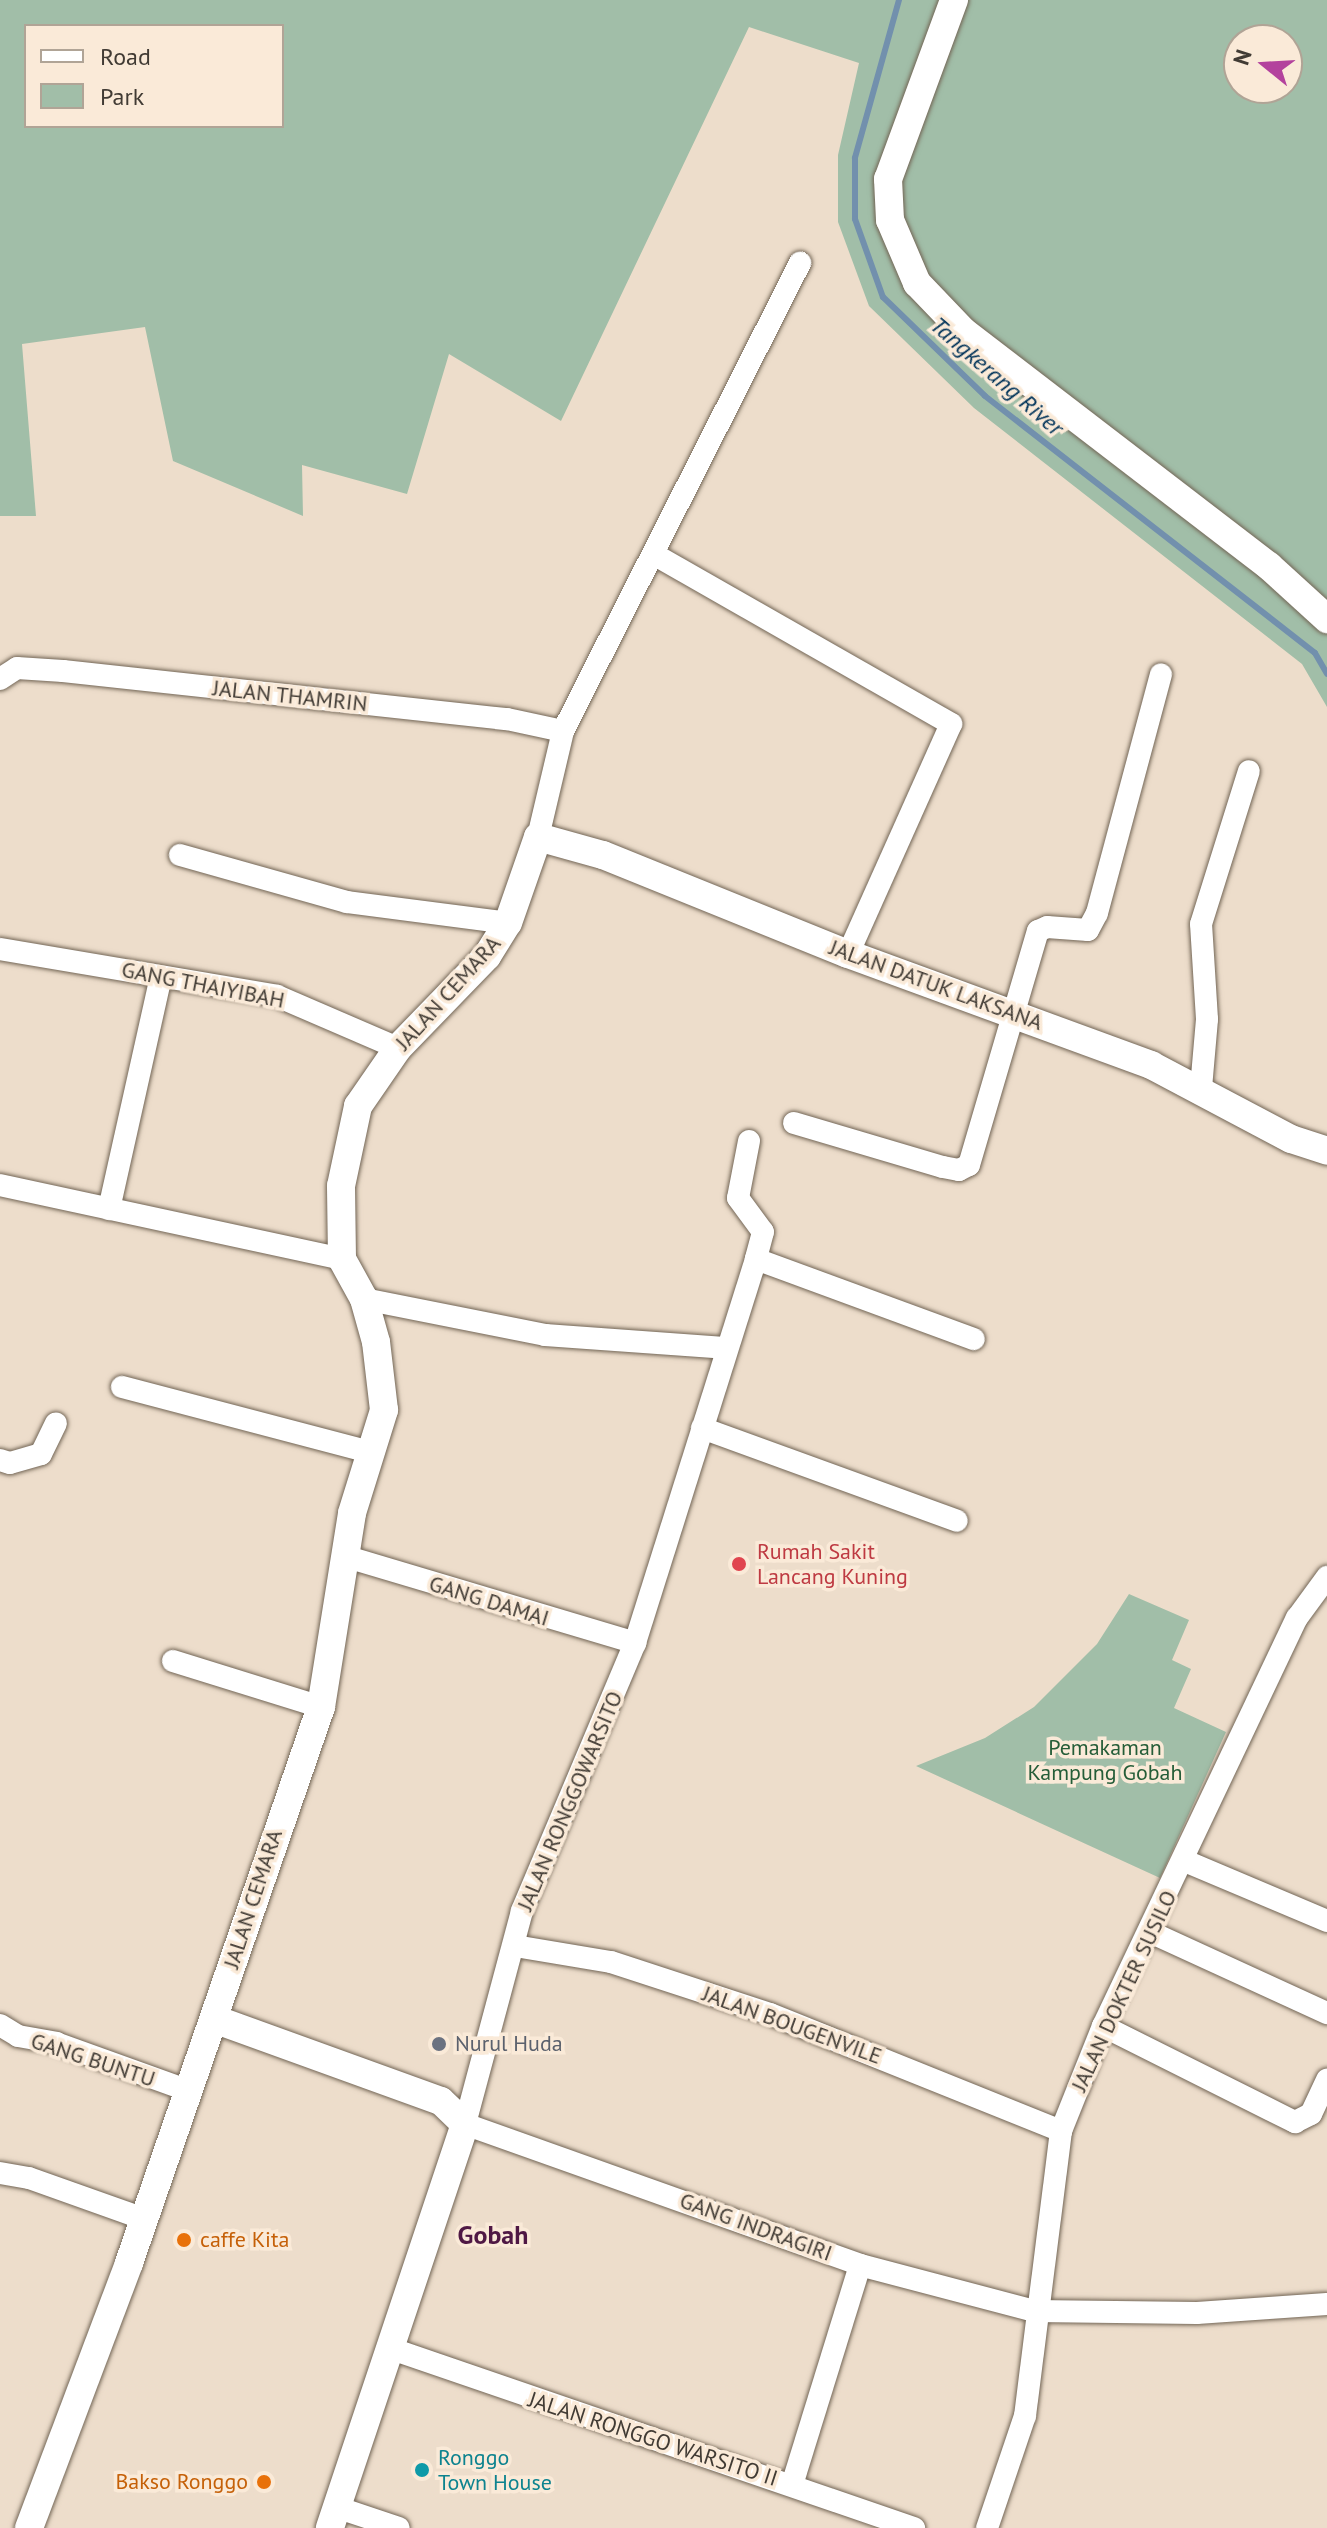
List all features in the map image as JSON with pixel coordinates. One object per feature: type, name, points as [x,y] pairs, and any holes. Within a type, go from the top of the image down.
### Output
[{"type":"street","points":[[954,0],[888,179],[890,220],[917,283],[964,332],[1258,557],[1327,619]]},
{"type":"street","name":"JALAN CEMARA","points":[[29,2528],[144,2219],[321,1707],[344,1556],[370,1452],[384,1410],[383,1378],[364,1299],[342,1259],[341,1186],[358,1106],[398,1048],[487,956],[508,923],[538,837],[563,731],[655,555],[800,263]]},
{"type":"street","points":[[655,555],[951,724],[848,954]]},
{"type":"street","name":"JALAN THAMRIN","points":[[6,670],[507,719],[563,731]]},
{"type":"street","points":[[794,1123],[959,1170],[969,1165],[1038,931],[1088,930],[1092,926],[1125,821],[1161,674]]},
{"type":"street","points":[[1201,1088],[1207,1019],[1201,924],[1249,771]]},
{"type":"street","name":"JALAN DATUK LAKSANA","points":[[538,837],[603,855],[848,954],[1013,1011],[1201,1088],[1291,1139],[1327,1151]]},
{"type":"street","points":[[180,855],[347,902],[508,923]]},
{"type":"street","name":"GANG THAIYIBAH","points":[[0,949],[160,980],[277,996],[398,1048]]},
{"type":"street","points":[[109,1209],[160,980]]},
{"type":"street","name":"JALAN RONGGOWARSITO","points":[[333,2518],[465,2124],[522,1911],[635,1643],[725,1348],[756,1259],[763,1232],[738,1198],[749,1141]]},
{"type":"street","points":[[0,1185],[342,1259]]},
{"type":"street","points":[[756,1259],[974,1339]]},
{"type":"street","points":[[364,1299],[545,1335],[725,1348]]},
{"type":"street","points":[[122,1387],[370,1452]]},
{"type":"street","points":[[0,1460],[28,1461],[41,1454],[56,1423]]},
{"type":"street","points":[[702,1428],[957,1521]]},
{"type":"street","name":"GANG DAMAI","points":[[344,1556],[635,1643]]},
{"type":"street","name":"JALAN DOKTER SUSILO","points":[[987,2528],[1025,2416],[1034,2311],[1061,2131],[1103,2026],[1185,1861],[1303,1604],[1327,1577]]},
{"type":"street","points":[[173,1661],[321,1707]]},
{"type":"street","points":[[1185,1861],[1327,1921]]},
{"type":"street","points":[[1150,1932],[1327,2013]]},
{"type":"street","name":"JALAN BOUGENVILE","points":[[515,1946],[611,1962],[770,2014],[1061,2131]]},
{"type":"street","name":"GANG INDRAGIRI","points":[[214,2019],[441,2101],[465,2124],[860,2265],[1034,2311],[1197,2313],[1327,2304]]},
{"type":"street","name":"GANG BUNTU","points":[[0,2025],[18,2036],[56,2043],[189,2091]]},
{"type":"street","points":[[1103,2026],[1295,2122],[1311,2114],[1327,2079]]},
{"type":"street","points":[[0,2173],[29,2178],[144,2219]]},
{"type":"street","points":[[792,2485],[860,2265]]},
{"type":"street","name":"JALAN RONGGO WARSITO II","points":[[392,2349],[655,2443],[792,2485],[914,2528]]},
{"type":"street","points":[[333,2518],[399,2528]]},
{"type":"green space","points":[[0,0],[1327,0],[1327,707],[1302,664],[974,408],[869,306],[838,222],[838,155],[859,63],[749,27],[561,421],[449,354],[407,494],[302,465],[303,516],[173,461],[145,327],[22,344],[36,516],[0,516]]},
{"type":"green space","name":"Pemakaman Kampung Gobah","points":[[1129,1594],[1189,1620],[1172,1660],[1191,1669],[1174,1708],[1226,1732],[1160,1878],[916,1766],[985,1738],[1034,1707],[1097,1644]]},
{"type":"waterway","name":"Tangkerang River","points":[[899,0],[855,158],[855,219],[883,297],[985,396],[1315,653],[1327,674]]},
{"type":"place","name":"Rumah Sakit Lancang Kuning","points":[[739,1564]]},
{"type":"place","name":"Nurul Huda","points":[[439,2044]]},
{"type":"place","name":"caffe Kita","points":[[184,2240]]},
{"type":"place","name":"Ronggo Town House","points":[[422,2470]]},
{"type":"place","name":"Bakso Ronggo","points":[[264,2482]]},
{"type":"district","name":"Gobah","points":[[493,2235]]}]
